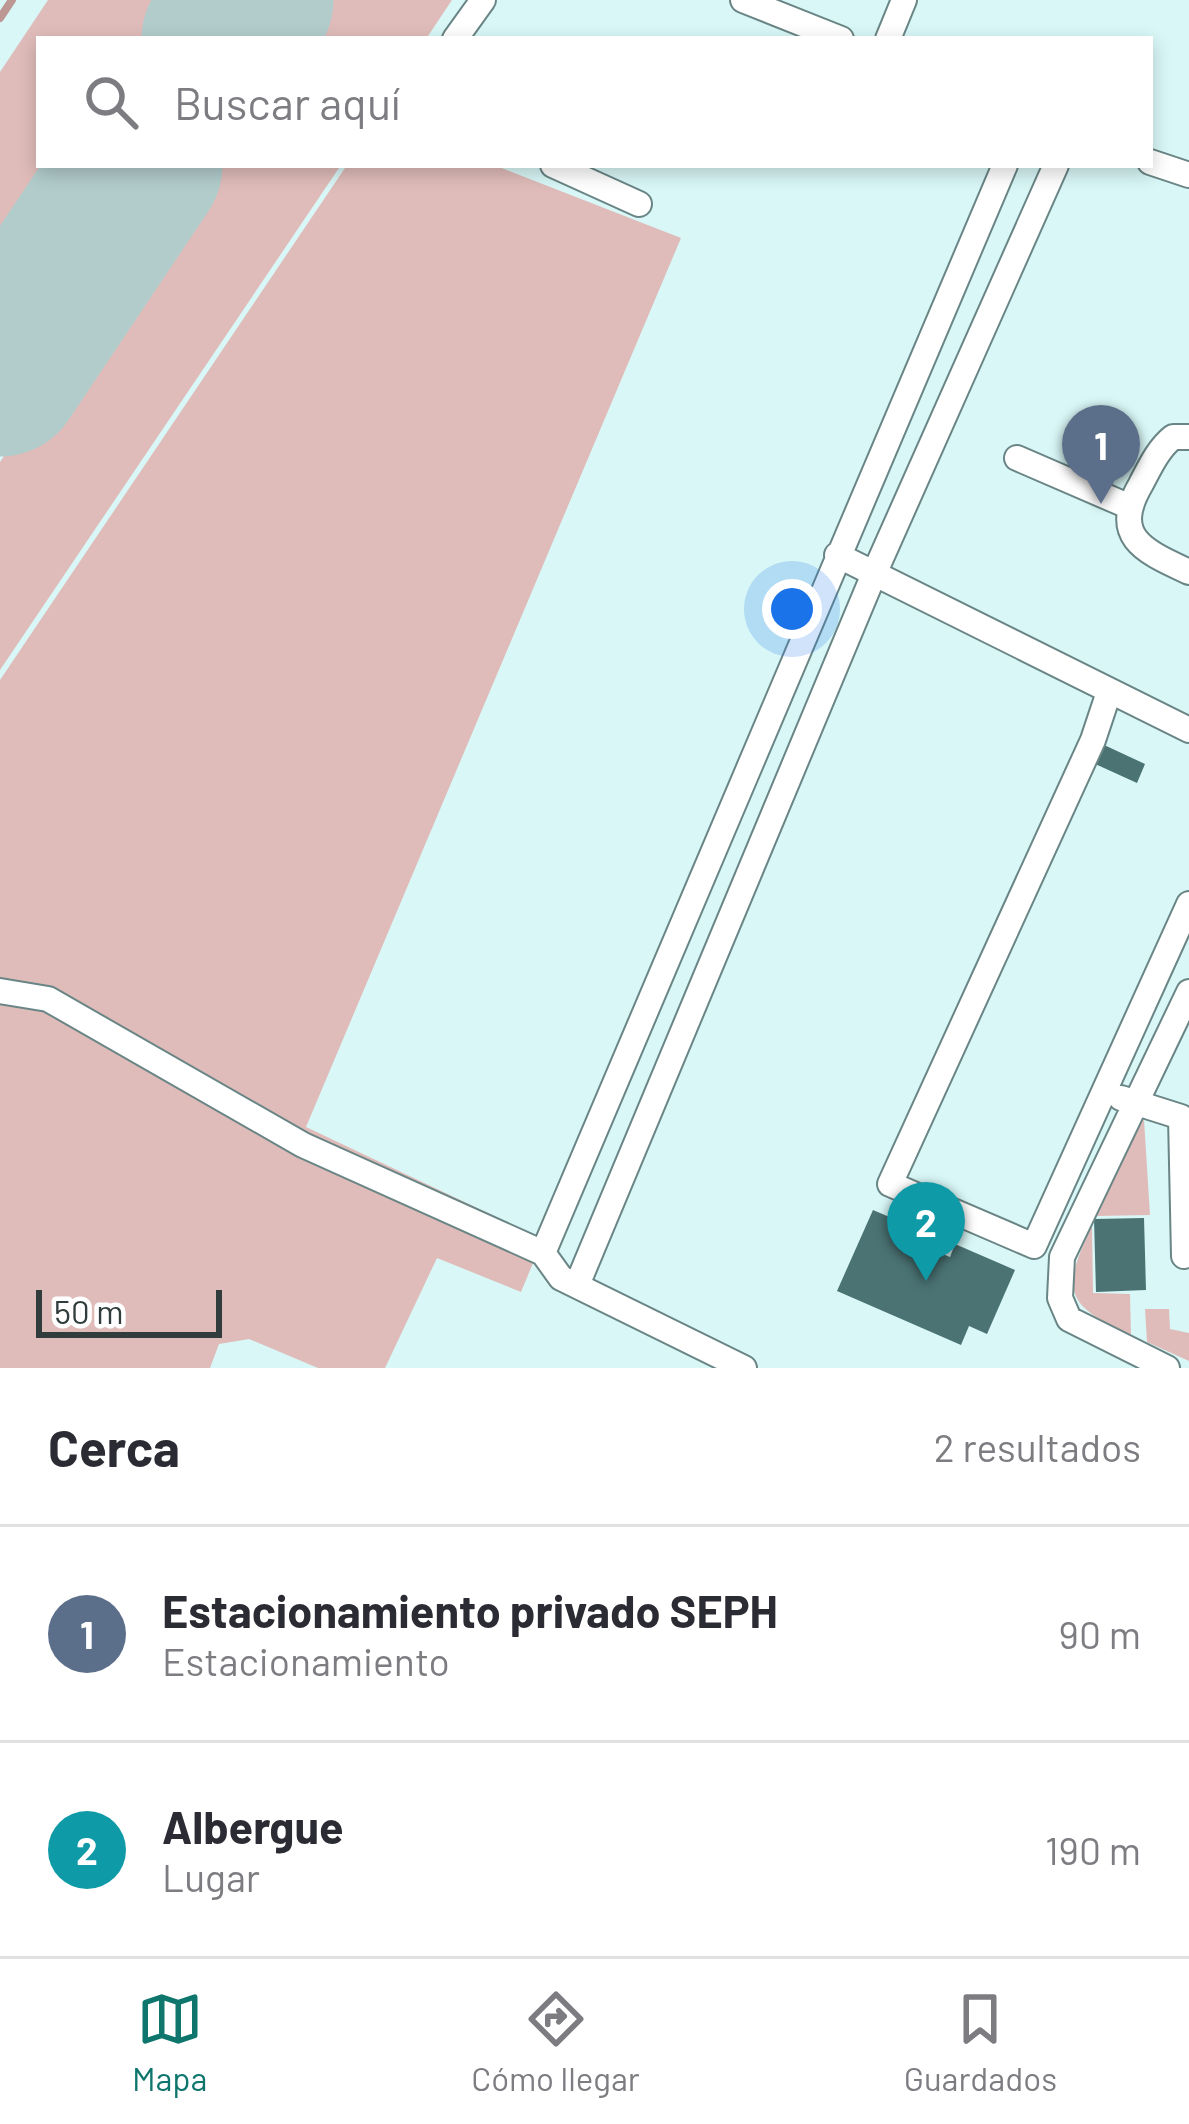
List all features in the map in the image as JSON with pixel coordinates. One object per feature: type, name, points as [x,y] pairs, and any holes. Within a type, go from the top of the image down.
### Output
[{"type":"street","points":[[457,36],[483,0]]},
{"type":"street","points":[[743,0],[834,36]]},
{"type":"street","points":[[889,36],[904,0]]},
{"type":"street","points":[[1153,163],[1189,175]]},
{"type":"street","points":[[560,168],[639,204]]},
{"type":"street","points":[[544,1253],[1004,168]]},
{"type":"street","points":[[577,1286],[874,574],[1055,168]]},
{"type":"street","points":[[1189,437],[1173,437],[1162,447],[1128,506],[1130,530],[1144,549],[1189,572]]},
{"type":"street","points":[[1017,458],[1128,506]]},
{"type":"street","points":[[838,555],[1189,730]]},
{"type":"street","points":[[1109,692],[1087,755],[890,1184],[1034,1246],[1189,904]]},
{"type":"street","points":[[732,809],[768,828]]},
{"type":"street","points":[[0,991],[48,999],[303,1145],[544,1253],[561,1278],[728,1364]]},
{"type":"street","points":[[1167,1368],[1069,1318],[1060,1298],[1062,1257],[1189,992]]},
{"type":"street","points":[[1102,1096],[1136,1100],[1181,1118],[1184,1256]]},
{"type":"shaded area","points":[[48,0],[192,0],[168,36],[36,36],[36,168],[79,168],[0,286],[0,72]]},
{"type":"shaded area","points":[[309,0],[452,0],[428,36],[285,36]]},
{"type":"shaded area","points":[[197,168],[339,168],[0,670],[0,462]]},
{"type":"shaded area","points":[[345,168],[502,168],[681,238],[306,1127],[543,1239],[521,1292],[437,1258],[385,1368],[318,1368],[249,1339],[219,1344],[210,1368],[0,1368],[0,680]]},
{"type":"shaded area","points":[[1144,1120],[1150,1215],[1097,1216],[1140,1123]]},
{"type":"shaded area","points":[[1092,1226],[1093,1293],[1130,1294],[1131,1336],[1093,1315],[1075,1294],[1075,1267]]},
{"type":"shaded area","points":[[1145,1309],[1169,1309],[1170,1329],[1189,1333],[1189,1361],[1147,1342]]},
{"type":"building","points":[[1102,744],[1145,764],[1137,783],[1093,763]]},
{"type":"building","points":[[873,1210],[934,1236],[928,1248],[950,1257],[955,1244],[1015,1270],[987,1334],[969,1326],[961,1345],[837,1291]]},
{"type":"building","points":[[1144,1218],[1146,1290],[1096,1292],[1094,1219]]},
{"type":"waterway","points":[[0,18],[12,0]]},
{"type":"runway","points":[[226,36],[251,0]]},
{"type":"runway","points":[[0,374],[138,168]]},
{"type":"place","name":"Estacionamiento privado SEPH","points":[[1101,504]]},
{"type":"place","name":"Albergue","points":[[926,1281]]}]
